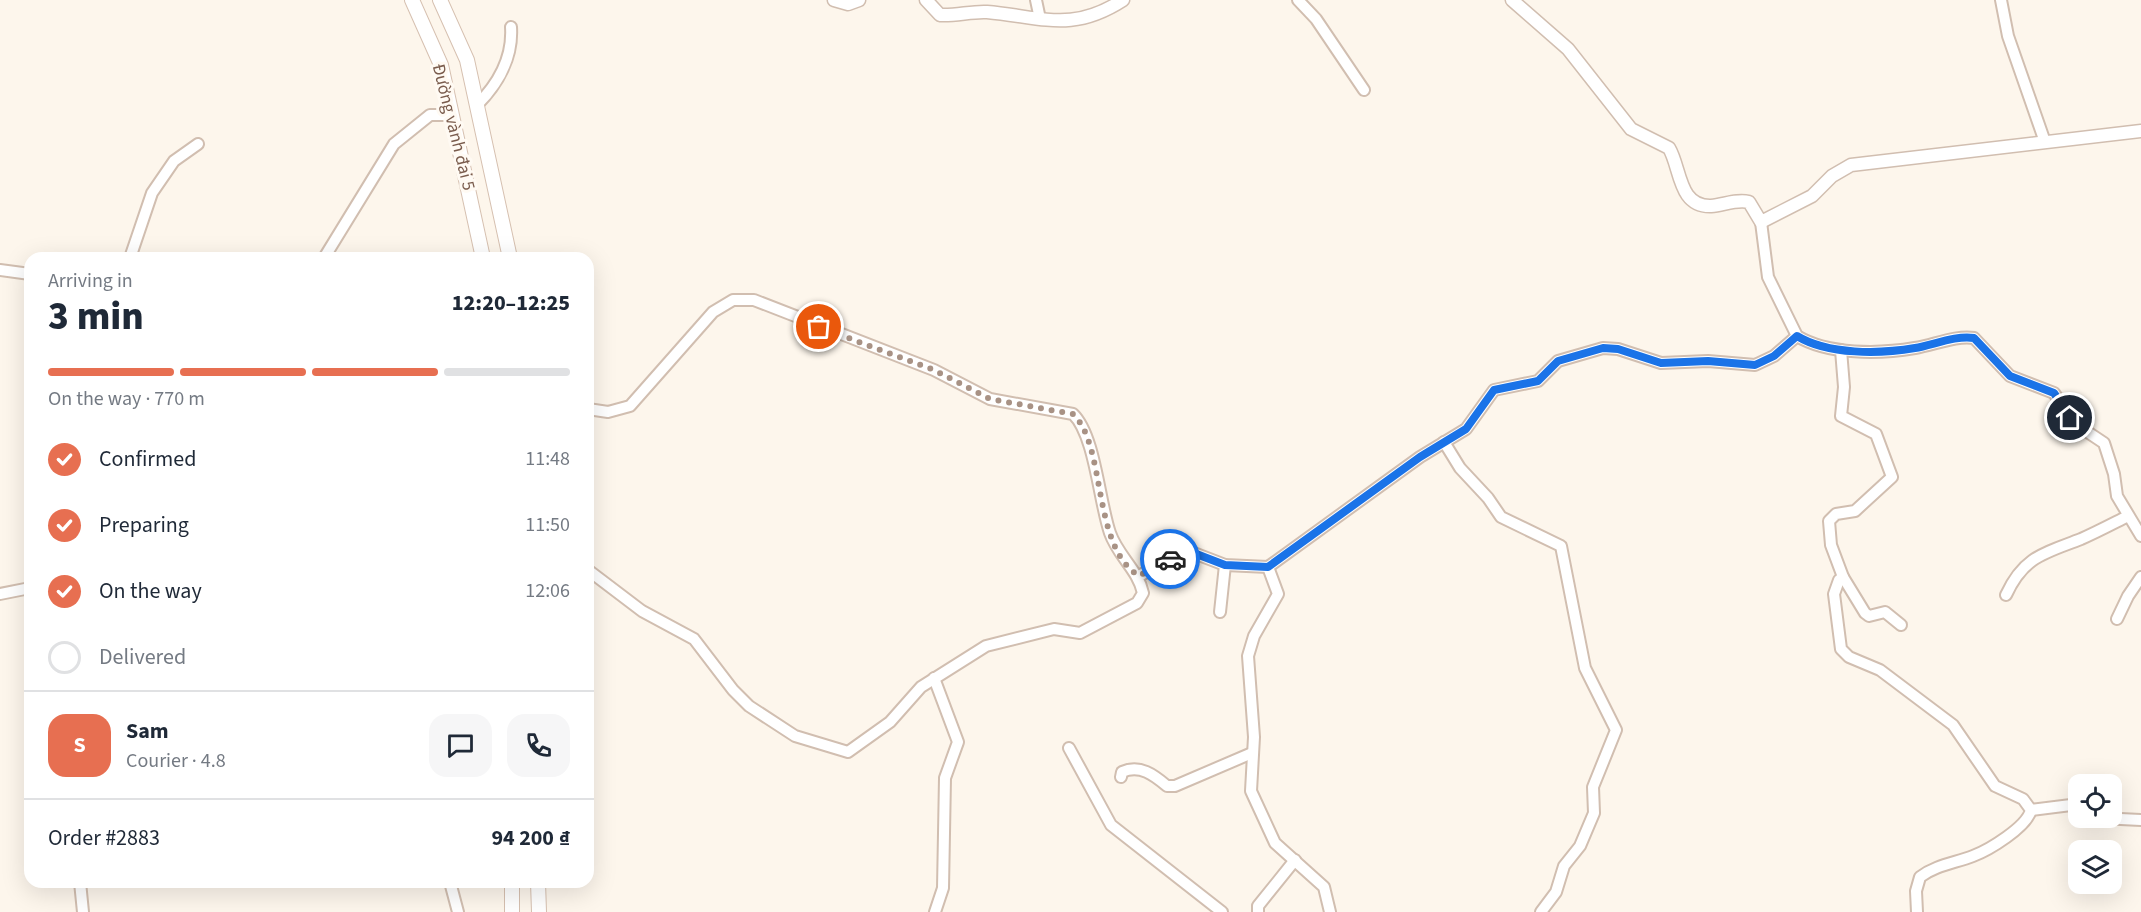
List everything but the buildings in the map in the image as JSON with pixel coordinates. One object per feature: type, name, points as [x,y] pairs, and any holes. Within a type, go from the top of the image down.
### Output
[{"type":"main road","name":"Đường vành đai 5","points":[[412,0],[441,65],[482,252]]},
{"type":"main road","name":"Đường vành đai 5","points":[[440,0],[467,60],[509,252]]},
{"type":"main road","points":[[512,888],[512,912]]},
{"type":"main road","points":[[538,888],[539,912]]},
{"type":"street","points":[[834,0],[848,4],[859,0]]},
{"type":"street","points":[[926,0],[940,15],[985,12],[1040,19],[1084,20],[1106,11],[1123,0]]},
{"type":"street","points":[[1036,0],[1040,19]]},
{"type":"street","points":[[1298,0],[1316,19],[1364,90]]},
{"type":"street","points":[[1512,0],[1568,49],[1631,129],[1668,148],[1680,183],[1693,200],[1711,206],[1749,202],[1761,222],[1768,277],[1790,328],[1797,336],[1804,341],[1841,350],[1904,349],[1974,338],[2010,376],[2054,393],[2074,423],[2104,443],[2118,496],[2141,536]]},
{"type":"street","points":[[2001,0],[2008,36],[2045,142]]},
{"type":"street","points":[[477,105],[487,95],[509,57],[511,27]]},
{"type":"street","points":[[328,252],[394,144],[430,115],[452,115]]},
{"type":"street","points":[[1761,222],[1816,194],[1832,176],[1851,165],[2141,131]]},
{"type":"street","points":[[132,252],[152,193],[174,161],[198,144]]},
{"type":"street","points":[[0,270],[24,273]]},
{"type":"street","points":[[594,410],[609,412],[630,406],[713,312],[733,300],[754,300],[841,336],[926,366],[990,399],[1073,414],[1085,430],[1111,535],[1124,560],[1139,576],[1143,593],[1142,599],[1080,633],[1054,629],[993,643],[921,687],[890,722],[853,750],[845,751],[827,743],[802,738],[740,698],[694,639],[642,611],[594,575]]},
{"type":"street","points":[[1139,576],[1186,550],[1225,565],[1268,567],[1473,423],[1494,390],[1538,381],[1552,366],[1565,358],[1610,348],[1661,363],[1708,361],[1755,365],[1774,356],[1797,336]]},
{"type":"street","points":[[1841,350],[1844,387],[1840,416],[1876,434],[1892,472],[1890,480],[1859,508],[1836,514],[1828,521],[1831,546],[1843,577],[1862,610],[1869,616],[1885,612],[1901,625]]},
{"type":"street","points":[[1444,442],[1460,468],[1488,498],[1501,518],[1561,546],[1585,668],[1616,730],[1593,787],[1593,813],[1580,846],[1566,862],[1556,892],[1541,912]]},
{"type":"street","points":[[2006,595],[2024,565],[2043,553],[2081,539],[2128,516]]},
{"type":"street","points":[[1220,612],[1225,565]]},
{"type":"street","points":[[1268,567],[1278,594],[1254,636],[1248,656],[1254,729],[1251,791],[1275,843],[1324,886],[1330,912]]},
{"type":"street","points":[[1843,577],[1839,580],[1834,594],[1839,615],[1839,643],[1844,654],[1880,670],[1953,725],[1995,786],[2023,799],[2031,810]]},
{"type":"street","points":[[2117,619],[2128,596],[2141,577]]},
{"type":"street","points":[[0,594],[24,589]]},
{"type":"street","points":[[934,678],[958,742],[945,778],[943,888],[935,912]]},
{"type":"street","points":[[1069,748],[1111,825],[1222,912]]},
{"type":"street","points":[[1121,777],[1122,772],[1140,769],[1155,776],[1167,786],[1176,786],[1252,753]]},
{"type":"street","points":[[2031,810],[2068,805]]},
{"type":"street","points":[[1917,912],[1916,891],[1920,877],[1942,866],[1976,854],[2021,827],[2031,810]]},
{"type":"street","points":[[2122,819],[2141,820]]},
{"type":"street","points":[[1258,912],[1258,906],[1295,860]]},
{"type":"street","points":[[81,888],[83,912]]},
{"type":"street","points":[[452,888],[458,912]]},
{"type":"way so far","points":[[819,327],[926,366],[990,399],[1065,410],[1073,414],[1081,421],[1085,430],[1111,535],[1124,560],[1139,576],[1170,559]]},
{"type":"route","points":[[1170,559],[1186,550],[1225,565],[1260,569],[1268,567],[1420,457],[1466,429],[1478,417],[1488,396],[1494,390],[1502,386],[1538,381],[1558,361],[1603,348],[1618,349],[1661,363],[1715,361],[1755,365],[1774,356],[1797,336],[1804,341],[1852,351],[1913,348],[1968,337],[1979,341],[2010,376],[2054,393],[2070,418]]}]
